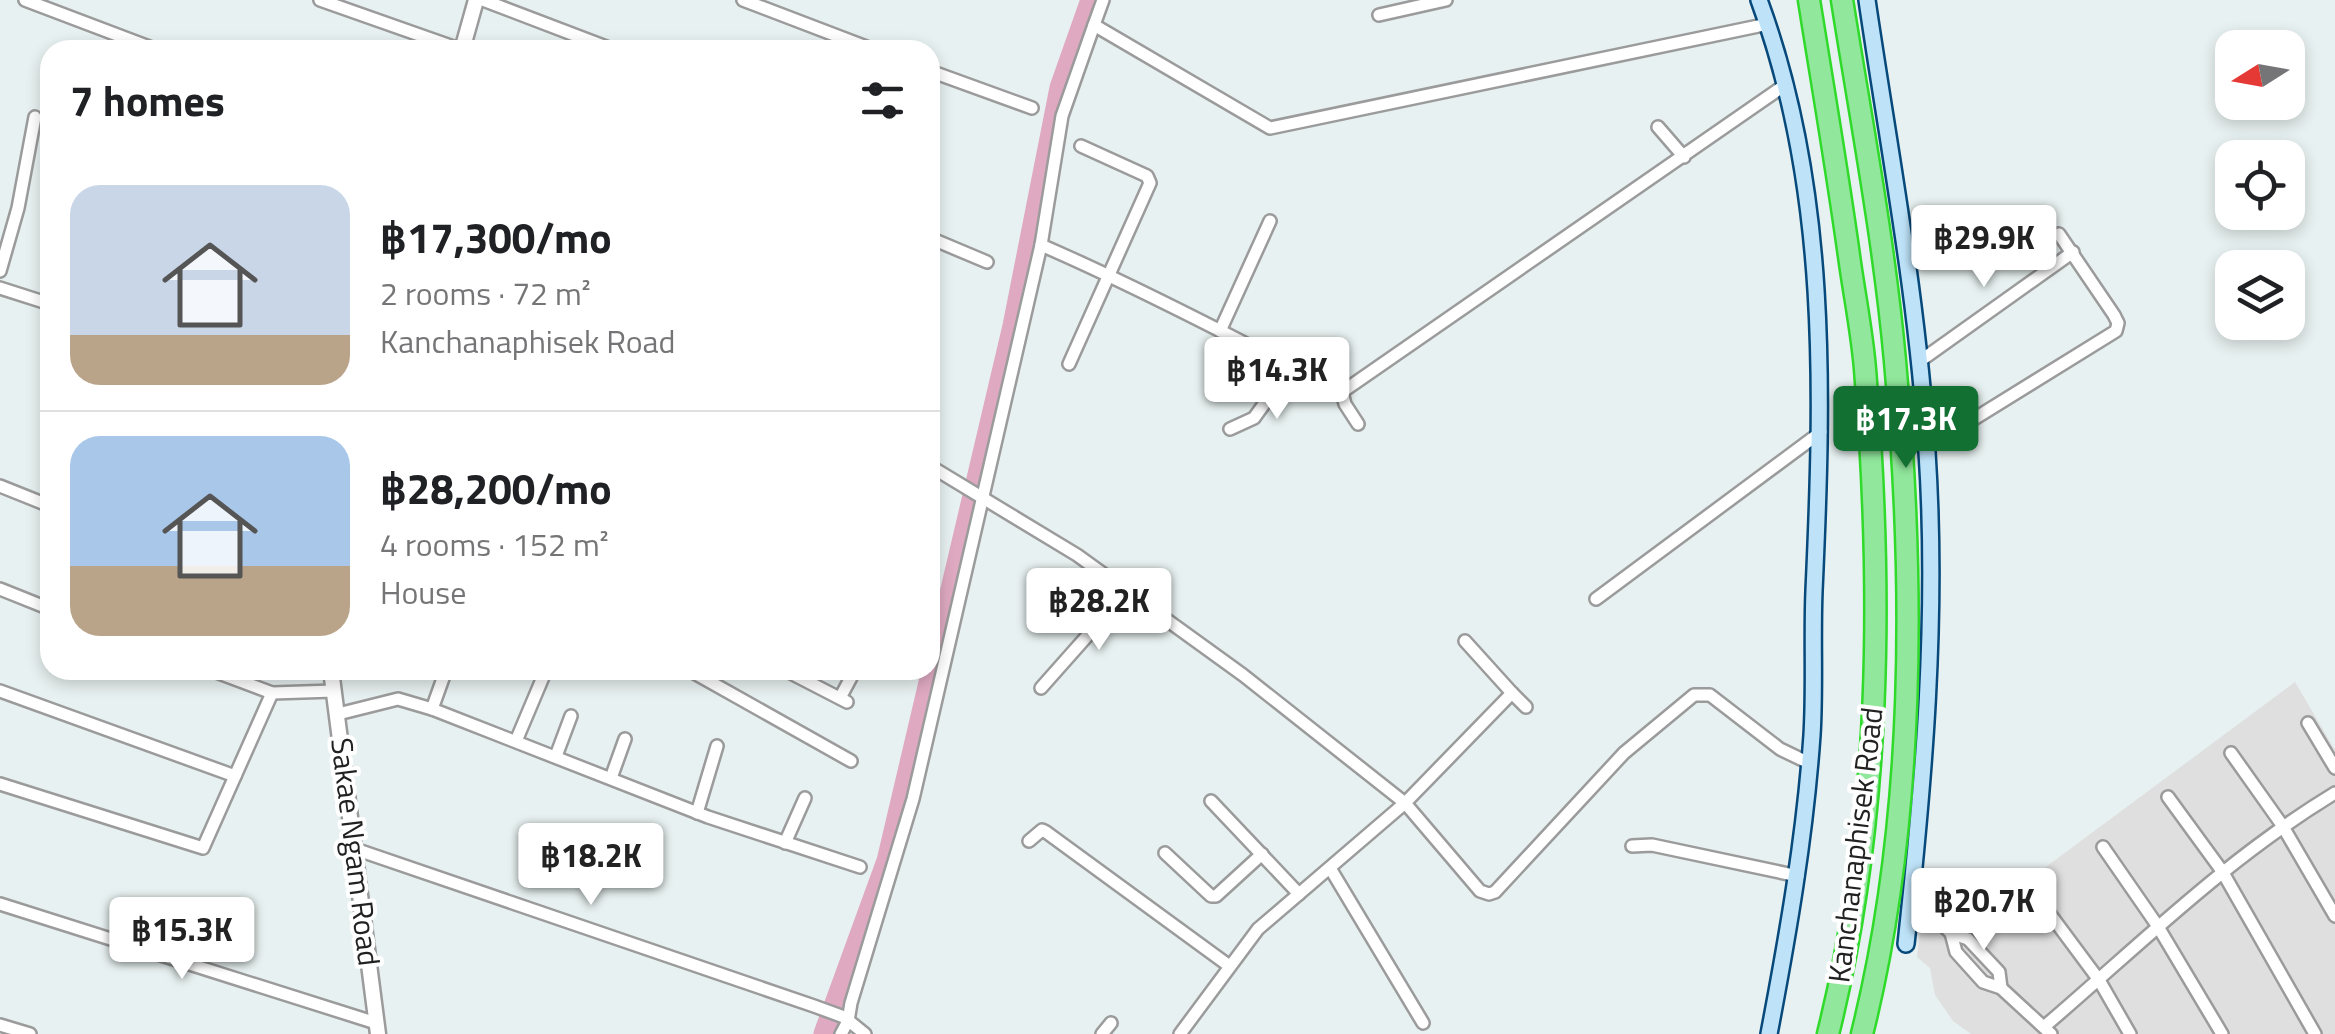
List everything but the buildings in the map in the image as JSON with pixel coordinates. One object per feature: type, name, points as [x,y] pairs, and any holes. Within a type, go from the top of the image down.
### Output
[{"type":"highway","name":"Kanchanaphisek Road","points":[[1809,0],[1865,365],[1875,533],[1876,665],[1866,821],[1843,976],[1828,1034]]},
{"type":"highway","name":"Kanchanaphisek Road","points":[[1842,0],[1895,359],[1906,530],[1908,667],[1897,819],[1876,979],[1862,1034]]},
{"type":"main road","points":[[1759,0],[1785,85],[1818,285],[1821,431],[1809,763],[1798,876],[1770,1034]]},
{"type":"main road","points":[[1867,0],[1920,361],[1927,448],[1931,634],[1906,944]]},
{"type":"street","points":[[25,0],[131,40]]},
{"type":"street","points":[[320,0],[434,40]]},
{"type":"street","points":[[465,40],[479,0],[587,40]]},
{"type":"street","points":[[743,0],[848,40]]},
{"type":"street","points":[[841,1034],[913,799],[1041,245],[1062,116],[1103,0]]},
{"type":"street","points":[[1379,14],[1446,0]]},
{"type":"street","points":[[1094,24],[1270,128],[1768,24]]},
{"type":"street","points":[[940,75],[1032,108]]},
{"type":"street","points":[[1342,392],[1785,85]]},
{"type":"street","points":[[0,271],[18,208],[35,118]]},
{"type":"street","points":[[1658,127],[1684,157]]},
{"type":"street","points":[[1069,364],[1150,183],[1147,176],[1082,146]]},
{"type":"street","points":[[1220,331],[1270,221]]},
{"type":"street","points":[[1927,448],[2116,332],[2114,315],[2059,234]]},
{"type":"street","points":[[940,242],[987,262]]},
{"type":"street","points":[[1041,245],[1109,274],[1309,381],[1342,392]]},
{"type":"street","points":[[1920,361],[2073,252]]},
{"type":"street","points":[[0,288],[40,301]]},
{"type":"street","points":[[1230,429],[1254,418],[1290,368]]},
{"type":"street","points":[[1342,392],[1344,404],[1358,424]]},
{"type":"street","points":[[1596,599],[1821,431]]},
{"type":"street","points":[[940,472],[1062,545],[1242,676],[1405,803],[1480,891],[1495,892],[1624,754],[1694,695],[1710,695],[1780,749],[1809,763]]},
{"type":"street","points":[[0,486],[40,502]]},
{"type":"street","points":[[0,589],[40,604]]},
{"type":"street","points":[[1041,688],[1127,591]]},
{"type":"street","points":[[1465,641],[1526,706]]},
{"type":"street","points":[[238,680],[272,693],[334,691]]},
{"type":"street","name":"Sakae Ngam Road","points":[[332,680],[377,1029]]},
{"type":"street","points":[[432,708],[442,680]]},
{"type":"street","points":[[516,741],[542,680]]},
{"type":"street","points":[[706,680],[852,760]]},
{"type":"street","points":[[805,680],[844,700],[851,680]]},
{"type":"street","points":[[0,691],[235,776]]},
{"type":"street","points":[[0,784],[203,848],[272,693]]},
{"type":"street","points":[[1180,1034],[1258,929],[1405,803],[1512,693]]},
{"type":"street","points":[[338,714],[398,699],[432,708],[697,813],[860,867]]},
{"type":"street","points":[[556,756],[571,716]]},
{"type":"street","points":[[2308,723],[2335,768]]},
{"type":"street","points":[[611,778],[625,739]]},
{"type":"street","points":[[697,813],[717,746]]},
{"type":"street","points":[[2230,753],[2282,825],[2335,916]]},
{"type":"street","points":[[1951,933],[1956,952],[1983,982],[2001,988],[2048,1030],[2157,925],[2222,871],[2282,825],[2335,793]]},
{"type":"street","points":[[2168,797],[2222,871],[2315,1034]]},
{"type":"street","points":[[785,843],[804,798]]},
{"type":"street","points":[[1211,800],[1299,894]]},
{"type":"street","points":[[1029,841],[1042,830],[1046,832],[1228,965]]},
{"type":"street","points":[[1632,846],[1652,846],[1798,876]]},
{"type":"street","points":[[2104,846],[2222,1034]]},
{"type":"street","points":[[355,849],[814,1006],[846,1020],[864,1034]]},
{"type":"street","points":[[1165,853],[1210,896],[1216,896],[1262,854]]},
{"type":"street","points":[[1330,868],[1422,1023]]},
{"type":"street","points":[[1911,896],[1951,933],[1968,939],[1999,972],[2001,988]]},
{"type":"street","points":[[2038,898],[2099,980],[2130,1034]]},
{"type":"street","points":[[0,904],[377,1029]]},
{"type":"street","points":[[1102,1034],[1110,1023]]},
{"type":"street","points":[[0,1025],[30,1034]]},
{"type":"shaded area","points":[[2295,682],[2335,750],[2335,1034],[1971,1034],[1953,1021],[1935,995],[1930,968],[1917,957],[1925,888],[1970,929],[1984,913]]},
{"type":"waterway","points":[[940,644],[1015,326],[1062,88],[1093,0]]},
{"type":"waterway","points":[[826,1034],[889,861],[932,680]]}]
